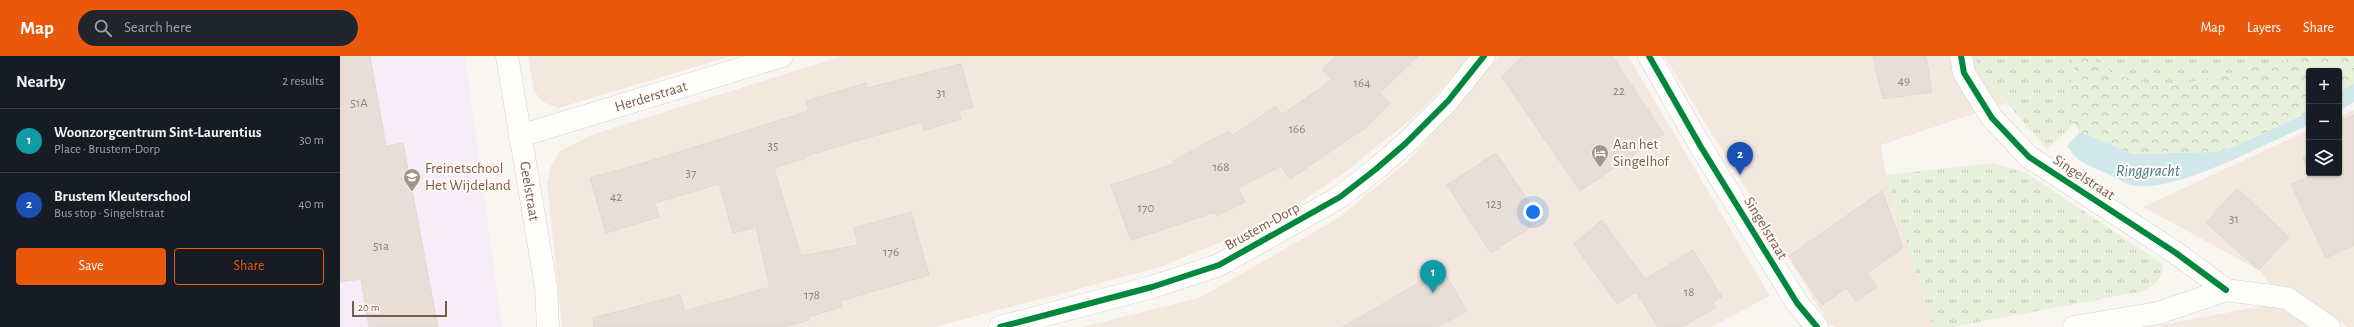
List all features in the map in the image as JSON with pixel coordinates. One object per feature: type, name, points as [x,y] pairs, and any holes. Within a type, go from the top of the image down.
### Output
[{"type":"street","name":"Geelstraat","points":[[507,56],[546,287],[548,327]]},
{"type":"street","name":"Herderstraat","points":[[520,136],[782,56]]},
{"type":"street","name":"Brustem-Dorp","points":[[1000,327],[1152,287],[1218,265],[1232,258],[1340,197],[1376,169],[1406,143],[1448,101],[1484,56]]},
{"type":"street","name":"Singelstraat","points":[[1649,56],[1701,147],[1797,303],[1817,327]]},
{"type":"street","name":"Singelstraat","points":[[1961,56],[1964,73],[1992,118],[2029,157],[2176,253],[2226,290]]},
{"type":"street","name":"Singelstraat","points":[[2074,327],[2158,313],[2226,290],[2287,298],[2328,327]]},
{"type":"shaded area","name":"Freinetschool Het Wijdeland","points":[[340,56],[465,56],[502,327],[340,327]]},
{"type":"shaded area","points":[[528,56],[732,56],[558,108],[543,102],[534,91]]},
{"type":"shaded area","points":[[843,56],[1470,56],[1439,92],[1409,121],[1341,175],[1293,207],[1236,236],[1160,267],[935,327],[562,327],[547,183],[551,166],[560,151],[594,134]]},
{"type":"shaded area","points":[[1500,56],[1628,56],[1770,296],[1711,327],[1083,327],[1199,298],[1337,219],[1408,161]]},
{"type":"shaded area","points":[[1664,56],[1976,56],[1978,70],[2006,103],[1881,145],[1886,175],[1933,327],[1835,327],[1829,324]]},
{"type":"shaded area","points":[[2354,110],[2354,327],[2347,327],[2301,296],[2272,287],[2259,270],[2143,207],[2306,131],[2306,176],[2342,176],[2342,116]]},
{"type":"shaded area","points":[[2273,304],[2320,327],[2150,327]]},
{"type":"green space","points":[[1976,56],[2071,56],[2074,68],[2066,111],[2074,124],[2047,149],[1978,70]]},
{"type":"green space","points":[[2071,56],[2088,56],[2114,74],[2146,83],[2180,85],[2303,56],[2354,56],[2354,83],[2342,91],[2342,68],[2306,68],[2306,113],[2234,147],[2216,152],[2133,154],[2080,132],[2066,111],[2074,68]]},
{"type":"green space","points":[[2088,56],[2303,56],[2180,85],[2146,83],[2114,74]]},
{"type":"green space","points":[[1994,163],[2028,174],[2163,264],[2158,280],[2144,291],[1952,327],[1933,327],[1886,175]]},
{"type":"water","points":[[2354,83],[2354,102],[2342,109],[2342,104],[2342,91]]},
{"type":"water","name":"Ringgracht","points":[[2306,113],[2306,126],[2292,133],[2195,175],[2170,183],[2149,186],[2131,185],[2089,166],[2080,161],[2067,146],[2080,132],[2133,154],[2216,152],[2234,147]]},
{"type":"building","points":[[340,56],[370,56],[386,146],[403,143],[438,327],[369,327],[361,279],[340,282]]},
{"type":"building","points":[[1336,56],[1418,56],[1380,93],[1390,103],[1365,128],[1290,179],[1281,166],[1238,188],[1245,202],[1217,216],[1215,212],[1131,240],[1111,185],[1174,164],[1173,161],[1229,131],[1232,136],[1276,106],[1282,115],[1332,80],[1322,70]]},
{"type":"building","points":[[1523,56],[1612,56],[1664,134],[1580,191],[1502,77]]},
{"type":"building","points":[[1873,56],[1926,56],[1932,92],[1883,99]]},
{"type":"building","points":[[961,64],[973,107],[959,111],[961,119],[924,130],[922,122],[805,156],[806,158],[774,168],[801,256],[858,245],[854,228],[911,212],[929,275],[840,301],[842,307],[808,317],[809,320],[784,327],[594,327],[593,318],[680,295],[685,311],[770,287],[756,227],[733,233],[719,184],[655,203],[659,217],[606,233],[590,178],[644,163],[809,111],[806,101],[866,83],[867,88]]},
{"type":"building","points":[[2354,115],[2354,245],[2326,258],[2291,184],[2311,176],[2342,176],[2342,120]]},
{"type":"building","points":[[1496,153],[1541,220],[1491,253],[1447,185]]},
{"type":"building","points":[[2306,157],[2306,165],[2303,158]]},
{"type":"building","points":[[2237,188],[2289,237],[2259,270],[2206,223]]},
{"type":"building","points":[[1882,191],[1903,248],[1867,273],[1877,287],[1856,301],[1846,288],[1822,305],[1789,256]]},
{"type":"building","points":[[1602,220],[1645,279],[1693,250],[1722,297],[1713,302],[1716,307],[1682,327],[1658,327],[1636,292],[1617,304],[1574,244]]},
{"type":"building","points":[[1442,269],[1467,311],[1437,327],[1343,327]]},
{"type":"cycle path","points":[[1000,327],[1152,287],[1219,265],[1340,197],[1376,169],[1406,143],[1448,101],[1484,56]]},
{"type":"cycle path","points":[[1649,56],[1701,147],[1797,303],[1817,327]]},
{"type":"cycle path","points":[[1961,56],[1964,73],[1992,118],[2029,157],[2176,253],[2226,290]]},
{"type":"place","name":"Aan het Singelhof","points":[[1600,168]]},
{"type":"place","name":"Brustem Kleuterschool","points":[[1740,175]]},
{"type":"place","name":"Freinetschool Het Wijdeland","points":[[412,192]]},
{"type":"place","name":"Woonzorgcentrum Sint-Laurentius","points":[[1433,293]]}]
